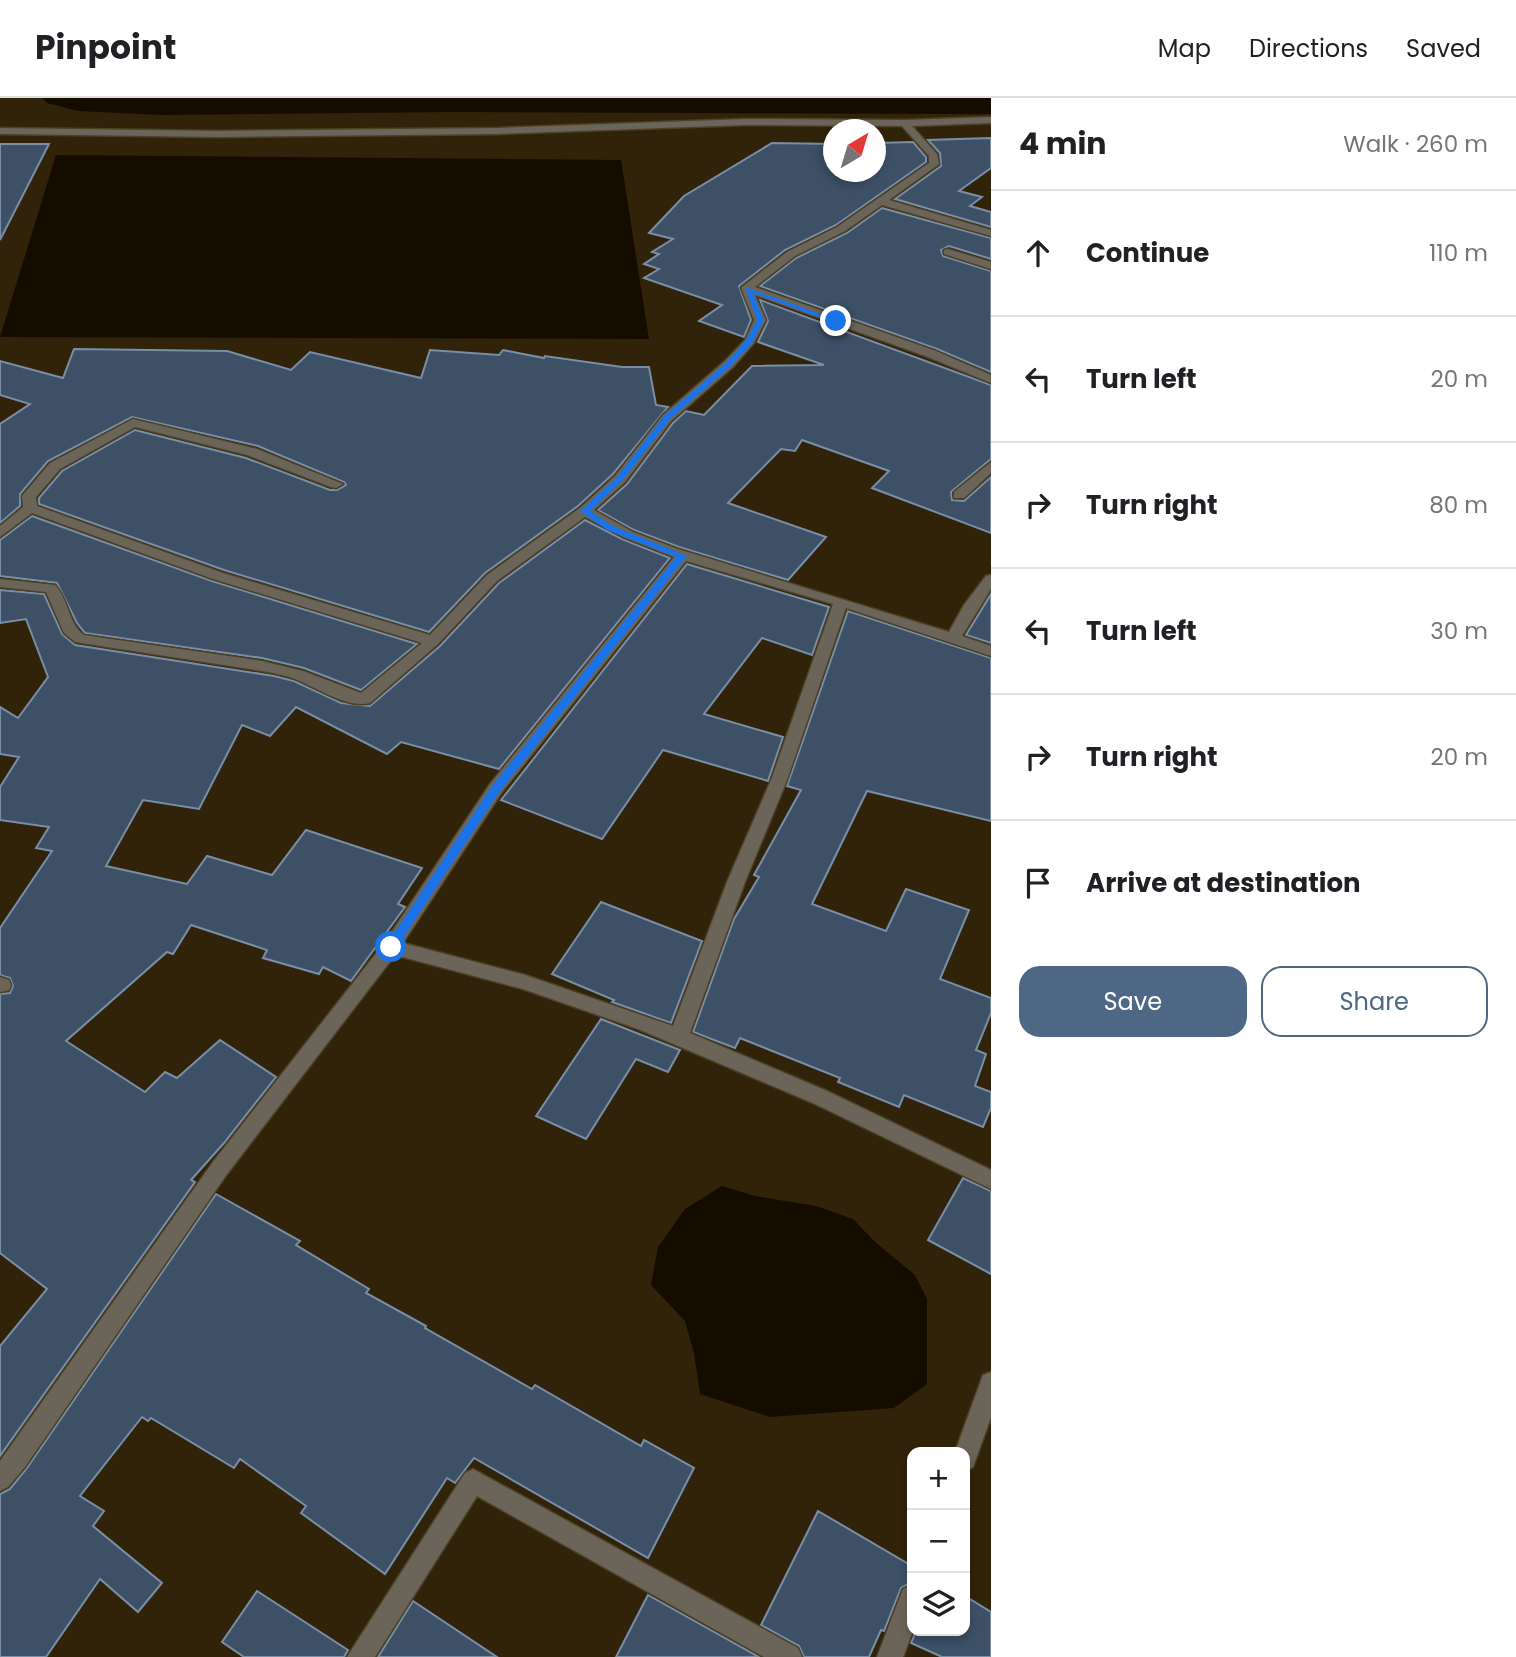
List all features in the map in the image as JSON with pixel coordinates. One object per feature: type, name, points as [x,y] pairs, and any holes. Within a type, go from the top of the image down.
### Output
[{"type":"street","points":[[0,131],[219,134],[523,130],[746,122],[905,124],[991,120]]},
{"type":"street","points":[[747,288],[791,254],[841,229],[934,164],[934,156],[905,124]]},
{"type":"street","points":[[883,202],[991,233]]},
{"type":"street","points":[[948,252],[991,266]]},
{"type":"street","points":[[747,288],[932,354],[991,379]]},
{"type":"street","points":[[0,583],[50,588],[71,633],[80,639],[211,656],[291,673],[360,698],[367,697],[433,641],[492,578],[584,511],[620,479],[667,418],[729,364],[750,341],[760,320],[747,288]]},
{"type":"street","points":[[30,508],[29,496],[55,466],[133,424],[145,424],[251,452],[336,484]]},
{"type":"street","points":[[959,495],[991,466]]},
{"type":"street","points":[[30,508],[218,576],[433,641]]},
{"type":"street","points":[[0,533],[30,508]]},
{"type":"street","points":[[584,511],[610,528],[682,556],[841,602],[991,651]]},
{"type":"street","points":[[0,1479],[220,1168],[391,947],[496,788],[682,556]]},
{"type":"street","points":[[953,638],[971,605],[991,579]]},
{"type":"street","points":[[679,1037],[736,882],[779,780],[841,602]]},
{"type":"street","points":[[391,947],[524,982],[679,1037],[800,1086],[991,1180]]},
{"type":"street","points":[[969,1447],[991,1383]]},
{"type":"street","points":[[360,1657],[473,1480],[789,1657]]},
{"type":"street","points":[[890,1657],[907,1611]]},
{"type":"shaded area","points":[[56,155],[621,160],[649,339],[0,337]]},
{"type":"shaded area","points":[[722,1186],[755,1196],[816,1206],[853,1219],[875,1242],[915,1275],[927,1299],[927,1384],[894,1408],[770,1417],[700,1394],[694,1353],[685,1321],[651,1285],[658,1247],[685,1209]]},
{"type":"building","points":[[991,138],[991,168],[959,191],[982,197],[970,206],[991,212],[991,227],[895,199],[941,166],[940,153],[928,140]]},
{"type":"building","points":[[913,142],[926,157],[926,162],[836,225],[785,250],[739,286],[751,320],[744,337],[699,321],[722,305],[644,278],[659,269],[644,264],[659,254],[652,252],[673,239],[649,233],[684,196],[772,143],[823,144],[823,182],[886,182],[886,143]]},
{"type":"building","points":[[0,144],[49,144],[0,240]]},
{"type":"building","points":[[882,208],[991,238],[991,259],[949,246],[941,250],[943,256],[991,271],[991,372],[937,349],[760,286],[796,258],[847,233]]},
{"type":"building","points":[[760,300],[991,385],[991,459],[951,492],[952,500],[964,501],[991,477],[991,533],[872,488],[889,471],[802,440],[795,451],[781,449],[728,503],[826,537],[788,580],[679,547],[634,530],[598,510],[627,484],[673,423],[686,411],[704,415],[752,366],[824,365],[758,342],[768,321]]},
{"type":"building","points":[[74,349],[227,351],[291,370],[310,352],[421,378],[430,350],[499,355],[503,350],[544,358],[545,356],[622,367],[649,367],[656,405],[668,407],[613,474],[578,506],[485,573],[429,632],[224,570],[39,504],[39,498],[62,471],[135,430],[246,458],[330,490],[346,485],[258,446],[132,417],[48,461],[20,494],[20,506],[0,523],[0,424],[30,404],[0,395],[0,361],[63,378]]},
{"type":"building","points":[[32,516],[212,581],[417,644],[361,690],[304,668],[262,658],[85,633],[57,583],[0,576],[0,540]]},
{"type":"building","points":[[585,520],[622,539],[670,558],[499,769],[401,742],[387,754],[296,707],[270,736],[242,725],[199,809],[143,800],[106,866],[187,884],[207,856],[272,875],[306,830],[422,868],[398,904],[405,907],[351,981],[323,967],[319,974],[263,958],[267,950],[191,925],[173,954],[167,952],[66,1041],[145,1092],[165,1072],[177,1078],[220,1040],[276,1077],[191,1180],[195,1182],[0,1456],[0,1346],[47,1289],[0,1253],[0,994],[10,993],[13,986],[10,978],[0,975],[0,928],[52,851],[36,848],[49,827],[0,820],[0,787],[19,757],[0,754],[0,707],[18,718],[48,677],[26,619],[0,623],[0,590],[44,594],[62,634],[75,645],[274,676],[294,681],[341,703],[370,706],[440,646],[499,583]]},
{"type":"building","points":[[687,564],[829,607],[812,655],[762,638],[704,714],[783,737],[768,781],[663,750],[602,839],[501,800]]},
{"type":"building","points":[[991,594],[991,643],[966,635]]},
{"type":"building","points":[[848,611],[991,658],[991,821],[867,791],[812,904],[886,931],[906,889],[969,910],[940,979],[991,998],[991,1013],[976,1050],[986,1054],[975,1086],[991,1092],[991,1108],[983,1127],[904,1095],[899,1107],[838,1082],[840,1078],[740,1038],[735,1048],[693,1032],[734,919],[759,877],[754,875],[801,790],[787,786]]},
{"type":"building","points":[[601,902],[702,941],[671,1023],[612,1002],[614,1000],[552,974]]},
{"type":"building","points":[[601,1019],[680,1050],[668,1072],[636,1059],[586,1139],[536,1116]]},
{"type":"building","points":[[963,1178],[991,1191],[991,1274],[928,1240]]},
{"type":"building","points":[[216,1194],[300,1241],[296,1245],[369,1289],[366,1293],[426,1326],[425,1328],[532,1389],[535,1385],[641,1446],[644,1440],[694,1468],[648,1558],[474,1458],[455,1483],[447,1478],[385,1574],[301,1513],[306,1506],[240,1459],[234,1468],[151,1418],[148,1421],[142,1417],[80,1496],[104,1511],[93,1526],[162,1583],[138,1612],[100,1579],[46,1657],[0,1657],[0,1494],[10,1489],[27,1468]]},
{"type":"building","points":[[818,1511],[907,1563],[907,1585],[901,1588],[884,1631],[881,1630],[869,1657],[804,1657],[799,1646],[761,1625]]},
{"type":"building","points":[[257,1591],[348,1650],[344,1657],[244,1657],[222,1642]]},
{"type":"building","points":[[648,1595],[759,1657],[616,1657]]},
{"type":"building","points":[[970,1599],[991,1612],[991,1657],[942,1657],[911,1643],[914,1636],[970,1636]]},
{"type":"building","points":[[413,1601],[497,1657],[378,1657]]},
{"type":"waterway","points":[[56,98],[78,103],[161,107],[452,104],[991,106]]},
{"type":"route","points":[[391,947],[496,788],[682,556],[610,528],[584,511],[620,479],[667,418],[729,364],[750,341],[760,320],[747,288],[836,321]]}]
